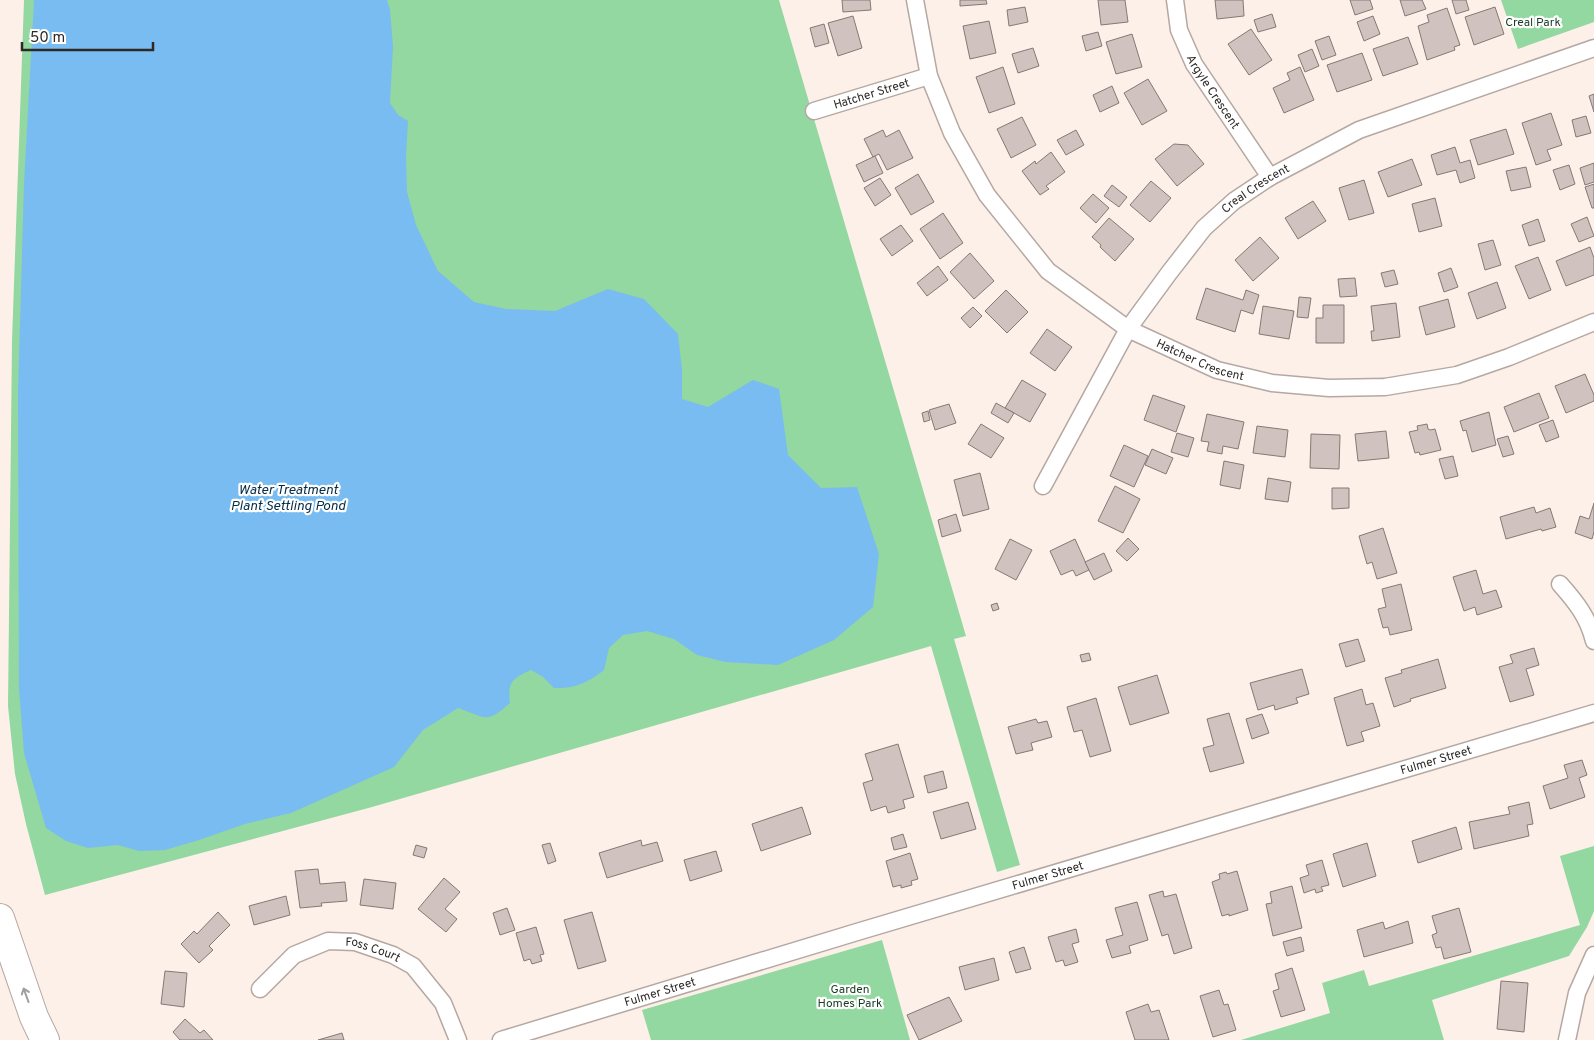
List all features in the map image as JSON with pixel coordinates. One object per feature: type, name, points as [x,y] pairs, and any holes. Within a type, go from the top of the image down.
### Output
[{"type":"highway","points":[[0,918],[34,1017],[44,1040]]},
{"type":"street","name":"Hatcher Crescent","points":[[915,0],[929,76],[952,134],[987,195],[1048,271],[1128,329],[1217,370],[1272,383],[1329,388],[1385,387],[1457,375],[1508,357],[1594,322]]},
{"type":"street","name":"Argyle Crescent","points":[[1175,0],[1179,30],[1194,64],[1270,177]]},
{"type":"street","name":"Creal Crescent","points":[[1043,486],[1128,329],[1168,273],[1204,228],[1234,201],[1270,177],[1359,130],[1594,48]]},
{"type":"street","name":"Hatcher Street","points":[[814,111],[929,76]]},
{"type":"street","points":[[1560,584],[1573,598],[1589,624],[1594,641]]},
{"type":"street","name":"Fulmer Street","points":[[501,1040],[1594,713]]},
{"type":"street","name":"Foss Court","points":[[260,989],[294,955],[328,941],[355,942],[393,955],[412,966],[428,982],[444,1003],[458,1040]]},
{"type":"street","points":[[1566,1040],[1577,993],[1594,955]]},
{"type":"green space","name":"Water Treatment Plant Settling Pond","points":[[24,0],[779,0],[966,636],[954,639],[1020,865],[997,872],[931,646],[372,807],[45,895],[15,774],[8,706],[12,341]]},
{"type":"green space","name":"Creal Park","points":[[1501,0],[1594,0],[1594,22],[1518,49]]},
{"type":"green space","points":[[1594,846],[1594,911],[1587,927],[1569,956],[1432,1000],[1444,1040],[1241,1040],[1330,1013],[1322,983],[1364,970],[1369,986],[1580,925],[1560,856]]},
{"type":"green space","name":"Garden Homes Park","points":[[882,940],[910,1040],[651,1040],[642,1010]]},
{"type":"water","name":"Water Treatment Plant Settling Pond","points":[[34,0],[387,0],[390,10],[393,46],[390,103],[398,115],[408,121],[407,192],[416,225],[438,271],[474,302],[506,309],[555,311],[608,289],[644,299],[678,334],[682,370],[682,399],[708,407],[753,380],[779,389],[788,455],[821,488],[857,487],[879,554],[873,607],[834,640],[778,665],[725,662],[697,655],[674,639],[647,631],[623,635],[609,648],[604,670],[586,682],[575,686],[554,688],[543,677],[531,670],[516,678],[513,682],[509,690],[510,703],[502,710],[490,717],[485,717],[458,708],[423,730],[394,767],[291,813],[245,824],[165,850],[139,851],[118,845],[88,848],[66,841],[46,828],[24,753],[19,689],[18,393],[24,183]]},
{"type":"building","points":[[842,0],[870,0],[871,10],[843,12]]},
{"type":"building","points":[[960,0],[986,0],[987,4],[960,6]]},
{"type":"building","points":[[1098,0],[1125,0],[1128,22],[1101,25]]},
{"type":"building","points":[[1215,0],[1243,0],[1244,16],[1217,19]]},
{"type":"building","points":[[1350,0],[1370,0],[1373,9],[1355,15]]},
{"type":"building","points":[[1400,0],[1422,0],[1426,9],[1405,16]]},
{"type":"building","points":[[1452,0],[1466,0],[1469,10],[1456,14]]},
{"type":"building","points":[[1025,7],[1028,22],[1009,26],[1007,10]]},
{"type":"building","points":[[1495,7],[1504,34],[1474,45],[1465,17]]},
{"type":"building","points":[[1447,8],[1460,45],[1454,47],[1455,50],[1427,60],[1418,26],[1429,22],[1427,15]]},
{"type":"building","points":[[1272,14],[1276,27],[1258,32],[1254,20]]},
{"type":"building","points":[[853,16],[862,48],[838,56],[828,23]]},
{"type":"building","points":[[1373,16],[1380,34],[1364,41],[1357,22]]},
{"type":"building","points":[[989,21],[996,53],[970,59],[963,26]]},
{"type":"building","points":[[824,24],[829,43],[815,47],[810,28]]},
{"type":"building","points":[[1251,29],[1272,60],[1249,75],[1228,44]]},
{"type":"building","points":[[1098,32],[1102,46],[1086,51],[1082,36]]},
{"type":"building","points":[[1132,34],[1142,67],[1116,74],[1106,42]]},
{"type":"building","points":[[1329,36],[1336,55],[1322,60],[1315,41]]},
{"type":"building","points":[[1408,37],[1418,64],[1383,76],[1373,49]]},
{"type":"building","points":[[1033,48],[1039,66],[1018,73],[1012,54]]},
{"type":"building","points":[[1312,49],[1319,66],[1305,72],[1298,55]]},
{"type":"building","points":[[1362,53],[1372,80],[1337,92],[1327,65]]},
{"type":"building","points":[[1003,67],[1015,104],[989,113],[976,77]]},
{"type":"building","points":[[1300,67],[1314,100],[1284,113],[1273,88],[1290,80],[1287,73]]},
{"type":"building","points":[[1148,79],[1167,111],[1142,125],[1124,93]]},
{"type":"building","points":[[1112,86],[1119,103],[1100,112],[1093,95]]},
{"type":"building","points":[[1594,94],[1594,112],[1589,96]]},
{"type":"building","points":[[1551,113],[1562,145],[1547,150],[1551,160],[1536,165],[1522,123]]},
{"type":"building","points":[[1586,116],[1591,133],[1576,137],[1572,120]]},
{"type":"building","points":[[1022,117],[1036,145],[1011,158],[997,129]]},
{"type":"building","points":[[1506,129],[1514,154],[1478,165],[1470,140]]},
{"type":"building","points":[[883,130],[886,137],[899,130],[913,158],[887,170],[879,154],[873,157],[864,139]]},
{"type":"building","points":[[1076,130],[1084,145],[1066,155],[1057,140]]},
{"type":"building","points":[[1174,144],[1188,145],[1204,164],[1177,186],[1155,159]]},
{"type":"building","points":[[1455,147],[1460,163],[1470,160],[1475,178],[1460,183],[1456,170],[1437,175],[1431,155]]},
{"type":"building","points":[[1051,152],[1065,172],[1046,186],[1049,189],[1040,195],[1022,171],[1035,161],[1036,164]]},
{"type":"building","points":[[875,156],[883,173],[864,182],[856,165]]},
{"type":"building","points":[[1412,159],[1422,185],[1388,197],[1378,172]]},
{"type":"building","points":[[1594,163],[1594,182],[1585,185],[1580,168]]},
{"type":"building","points":[[1569,165],[1575,184],[1560,190],[1553,170]]},
{"type":"building","points":[[1526,167],[1531,187],[1511,191],[1506,171]]},
{"type":"building","points":[[918,174],[934,202],[911,215],[895,188]]},
{"type":"building","points":[[880,178],[891,195],[875,206],[864,188]]},
{"type":"building","points":[[1364,180],[1374,213],[1349,220],[1339,188]]},
{"type":"building","points":[[1151,181],[1171,198],[1150,222],[1130,205]]},
{"type":"building","points":[[1594,184],[1594,208],[1592,208],[1585,187]]},
{"type":"building","points":[[1112,185],[1127,197],[1119,207],[1104,196]]},
{"type":"building","points":[[1093,194],[1109,208],[1096,223],[1080,208]]},
{"type":"building","points":[[1435,198],[1442,226],[1419,232],[1412,204]]},
{"type":"building","points":[[1313,201],[1326,221],[1298,239],[1285,218]]},
{"type":"building","points":[[943,213],[963,243],[940,259],[920,229]]},
{"type":"building","points":[[1587,217],[1594,236],[1579,242],[1571,224]]},
{"type":"building","points":[[1109,218],[1134,239],[1115,261],[1092,237]]},
{"type":"building","points":[[1538,219],[1545,241],[1529,246],[1522,225]]},
{"type":"building","points":[[901,225],[913,241],[892,256],[880,239]]},
{"type":"building","points":[[1260,237],[1279,258],[1253,281],[1235,260]]},
{"type":"building","points":[[1493,240],[1501,265],[1485,270],[1478,244]]},
{"type":"building","points":[[1590,247],[1594,258],[1594,275],[1566,286],[1556,261]]},
{"type":"building","points":[[970,253],[994,281],[974,299],[950,272]]},
{"type":"building","points":[[1538,257],[1551,290],[1529,299],[1515,266]]},
{"type":"building","points":[[938,266],[948,280],[927,296],[917,283]]},
{"type":"building","points":[[1451,268],[1458,287],[1444,292],[1438,273]]},
{"type":"building","points":[[1394,270],[1398,284],[1385,287],[1381,273]]},
{"type":"building","points":[[1355,278],[1357,296],[1340,297],[1338,279]]},
{"type":"building","points":[[1497,282],[1506,308],[1477,319],[1468,293]]},
{"type":"building","points":[[1206,288],[1243,300],[1246,290],[1259,295],[1253,314],[1241,310],[1235,332],[1196,319]]},
{"type":"building","points":[[1006,290],[1028,312],[1007,333],[985,311]]},
{"type":"building","points":[[1299,297],[1311,298],[1308,318],[1297,317]]},
{"type":"building","points":[[1448,299],[1455,327],[1426,335],[1419,307]]},
{"type":"building","points":[[1396,303],[1400,337],[1372,341],[1371,331],[1374,331],[1371,306]]},
{"type":"building","points":[[1323,305],[1344,305],[1344,343],[1316,343],[1316,318],[1323,318]]},
{"type":"building","points":[[1263,306],[1294,311],[1289,339],[1259,334]]},
{"type":"building","points":[[973,307],[982,316],[970,328],[961,318]]},
{"type":"building","points":[[1047,329],[1072,347],[1055,371],[1030,353]]},
{"type":"building","points":[[1585,374],[1594,395],[1594,401],[1566,413],[1555,386]]},
{"type":"building","points":[[1022,380],[1046,394],[1030,422],[1005,408]]},
{"type":"building","points":[[1539,393],[1549,418],[1514,432],[1504,407]]},
{"type":"building","points":[[1153,395],[1185,406],[1176,432],[1144,420]]},
{"type":"building","points":[[996,403],[1014,413],[1008,423],[991,413]]},
{"type":"building","points":[[949,404],[956,423],[935,430],[929,410]]},
{"type":"building","points":[[928,411],[930,420],[924,422],[922,413]]},
{"type":"building","points":[[1489,412],[1496,445],[1472,452],[1466,430],[1463,431],[1460,421]]},
{"type":"building","points":[[1207,414],[1244,422],[1238,449],[1223,446],[1222,454],[1207,451],[1209,442],[1201,441]]},
{"type":"building","points":[[1553,420],[1559,437],[1546,442],[1539,425]]},
{"type":"building","points":[[981,424],[1004,438],[991,458],[968,444]]},
{"type":"building","points":[[1427,424],[1428,429],[1435,429],[1441,450],[1420,455],[1419,452],[1415,453],[1409,432],[1418,430],[1417,426]]},
{"type":"building","points":[[1257,426],[1288,430],[1285,457],[1253,453]]},
{"type":"building","points":[[1386,431],[1389,458],[1358,461],[1355,434]]},
{"type":"building","points":[[1177,433],[1194,438],[1188,457],[1171,452]]},
{"type":"building","points":[[1311,434],[1340,435],[1339,469],[1310,468]]},
{"type":"building","points":[[1508,436],[1514,454],[1503,457],[1497,439]]},
{"type":"building","points":[[1124,445],[1148,456],[1134,487],[1110,476]]},
{"type":"building","points":[[1152,449],[1173,458],[1166,474],[1145,465]]},
{"type":"building","points":[[1453,456],[1458,476],[1445,479],[1439,459]]},
{"type":"building","points":[[1224,461],[1244,465],[1240,489],[1220,485]]},
{"type":"building","points":[[980,473],[989,509],[963,516],[954,480]]},
{"type":"building","points":[[1268,478],[1291,482],[1288,502],[1265,499]]},
{"type":"building","points":[[1115,486],[1140,499],[1123,533],[1098,521]]},
{"type":"building","points":[[1332,488],[1349,488],[1349,508],[1332,509]]},
{"type":"building","points":[[1594,503],[1594,532],[1592,539],[1575,533],[1580,516],[1589,519]]},
{"type":"building","points":[[1534,507],[1536,513],[1550,508],[1556,527],[1542,531],[1541,529],[1506,539],[1500,517]]},
{"type":"building","points":[[956,514],[961,531],[942,537],[938,520]]},
{"type":"building","points":[[1383,528],[1397,573],[1377,579],[1372,562],[1367,564],[1359,536]]},
{"type":"building","points":[[1128,538],[1139,549],[1127,561],[1116,551]]},
{"type":"building","points":[[1010,539],[1032,550],[1016,580],[995,569]]},
{"type":"building","points":[[1075,539],[1089,570],[1076,576],[1073,570],[1061,575],[1050,551]]},
{"type":"building","points":[[1104,553],[1112,571],[1094,580],[1085,562]]},
{"type":"building","points":[[1476,570],[1483,594],[1496,590],[1502,607],[1477,615],[1475,607],[1464,611],[1453,577]]},
{"type":"building","points":[[1401,584],[1412,630],[1390,635],[1388,627],[1383,628],[1378,609],[1386,607],[1382,589]]},
{"type":"building","points":[[997,603],[999,609],[993,611],[991,605]]},
{"type":"building","points":[[1358,639],[1365,661],[1346,667],[1339,644]]},
{"type":"building","points":[[1534,648],[1539,665],[1526,669],[1534,695],[1510,702],[1499,667],[1513,663],[1510,655]]},
{"type":"building","points":[[1089,653],[1091,660],[1082,662],[1080,655]]},
{"type":"building","points":[[1438,659],[1446,688],[1410,699],[1411,701],[1394,707],[1385,678],[1402,673],[1401,670]]},
{"type":"building","points":[[1302,669],[1309,694],[1296,698],[1298,703],[1275,710],[1274,705],[1258,710],[1250,683]]},
{"type":"building","points":[[1157,675],[1169,713],[1130,725],[1118,687]]},
{"type":"building","points":[[1362,689],[1366,705],[1373,703],[1380,726],[1361,732],[1364,741],[1347,746],[1334,698]]},
{"type":"building","points":[[1096,698],[1111,751],[1090,757],[1082,730],[1074,732],[1067,707]]},
{"type":"building","points":[[1229,713],[1244,763],[1210,772],[1203,748],[1214,745],[1207,719]]},
{"type":"building","points":[[1262,714],[1269,733],[1252,739],[1246,719]]},
{"type":"building","points":[[1036,719],[1038,723],[1047,721],[1052,737],[1031,743],[1033,750],[1016,754],[1008,727]]},
{"type":"building","points":[[898,744],[914,797],[903,800],[905,808],[888,813],[886,806],[871,811],[863,783],[873,780],[865,754]]},
{"type":"building","points":[[1582,760],[1587,775],[1579,778],[1585,797],[1550,809],[1543,786],[1568,778],[1564,765]]},
{"type":"building","points":[[943,771],[947,788],[928,793],[924,776]]},
{"type":"building","points":[[968,802],[976,829],[941,839],[933,812]]},
{"type":"building","points":[[1529,802],[1533,824],[1527,825],[1529,836],[1474,849],[1469,822],[1510,814],[1508,807]]},
{"type":"building","points":[[802,807],[811,834],[761,851],[752,824]]},
{"type":"building","points":[[1456,827],[1462,849],[1418,863],[1412,841]]},
{"type":"building","points":[[903,834],[907,847],[894,850],[891,838]]},
{"type":"building","points":[[641,840],[642,846],[657,842],[663,861],[607,878],[599,853]]},
{"type":"building","points":[[550,843],[556,861],[548,864],[542,845]]},
{"type":"building","points":[[1367,843],[1376,876],[1343,887],[1333,854]]},
{"type":"building","points":[[416,845],[427,848],[424,858],[413,855]]},
{"type":"building","points":[[716,851],[722,871],[690,881],[684,860]]},
{"type":"building","points":[[910,853],[918,879],[911,881],[912,885],[901,888],[901,885],[893,887],[886,861]]},
{"type":"building","points":[[1322,860],[1329,885],[1321,887],[1323,891],[1316,893],[1315,889],[1304,893],[1300,878],[1309,875],[1306,865]]},
{"type":"building","points":[[318,869],[320,884],[345,882],[347,901],[321,903],[322,906],[300,908],[295,871]]},
{"type":"building","points":[[1237,871],[1248,910],[1229,916],[1229,914],[1222,916],[1212,882],[1220,879],[1219,874]]},
{"type":"building","points":[[444,878],[460,892],[445,909],[457,919],[446,932],[418,909]]},
{"type":"building","points":[[364,879],[396,883],[393,909],[360,905]]},
{"type":"building","points":[[1292,886],[1302,928],[1273,936],[1266,904],[1272,903],[1270,892]]},
{"type":"building","points":[[1163,891],[1164,897],[1176,894],[1192,948],[1174,954],[1168,934],[1162,936],[1149,895]]},
{"type":"building","points":[[286,896],[290,915],[254,925],[249,906]]},
{"type":"building","points":[[1137,902],[1148,940],[1129,946],[1131,953],[1112,958],[1106,940],[1123,935],[1115,908]]},
{"type":"building","points":[[507,908],[515,930],[500,935],[493,913]]},
{"type":"building","points":[[1459,908],[1471,952],[1444,959],[1441,947],[1436,948],[1432,935],[1437,933],[1432,916]]},
{"type":"building","points":[[218,912],[230,925],[209,946],[213,950],[199,963],[181,944],[194,931],[197,934]]},
{"type":"building","points":[[592,912],[606,961],[578,969],[564,920]]},
{"type":"building","points":[[1408,921],[1413,943],[1364,957],[1357,930],[1383,922],[1385,929]]},
{"type":"building","points":[[536,927],[544,954],[540,955],[542,961],[532,964],[530,959],[524,961],[516,933]]},
{"type":"building","points":[[1076,929],[1079,942],[1072,944],[1078,962],[1065,966],[1063,960],[1056,962],[1048,937]]},
{"type":"building","points":[[1301,937],[1304,951],[1287,956],[1283,942]]},
{"type":"building","points":[[1024,947],[1031,969],[1016,973],[1009,952]]},
{"type":"building","points":[[994,958],[999,980],[965,990],[959,967]]},
{"type":"building","points":[[1292,968],[1305,1010],[1281,1017],[1273,991],[1279,989],[1275,974]]},
{"type":"building","points":[[165,971],[187,973],[184,1007],[161,1004]]},
{"type":"building","points":[[1501,981],[1528,983],[1524,1032],[1497,1029]]},
{"type":"building","points":[[1219,990],[1224,1005],[1228,1004],[1236,1030],[1213,1037],[1200,996]]},
{"type":"building","points":[[949,997],[962,1021],[919,1040],[907,1015]]},
{"type":"building","points":[[1148,1004],[1151,1012],[1159,1010],[1169,1040],[1135,1040],[1126,1012]]},
{"type":"building","points":[[185,1019],[200,1033],[204,1030],[213,1040],[180,1040],[173,1032]]},
{"type":"building","points":[[342,1033],[344,1040],[318,1040]]}]
